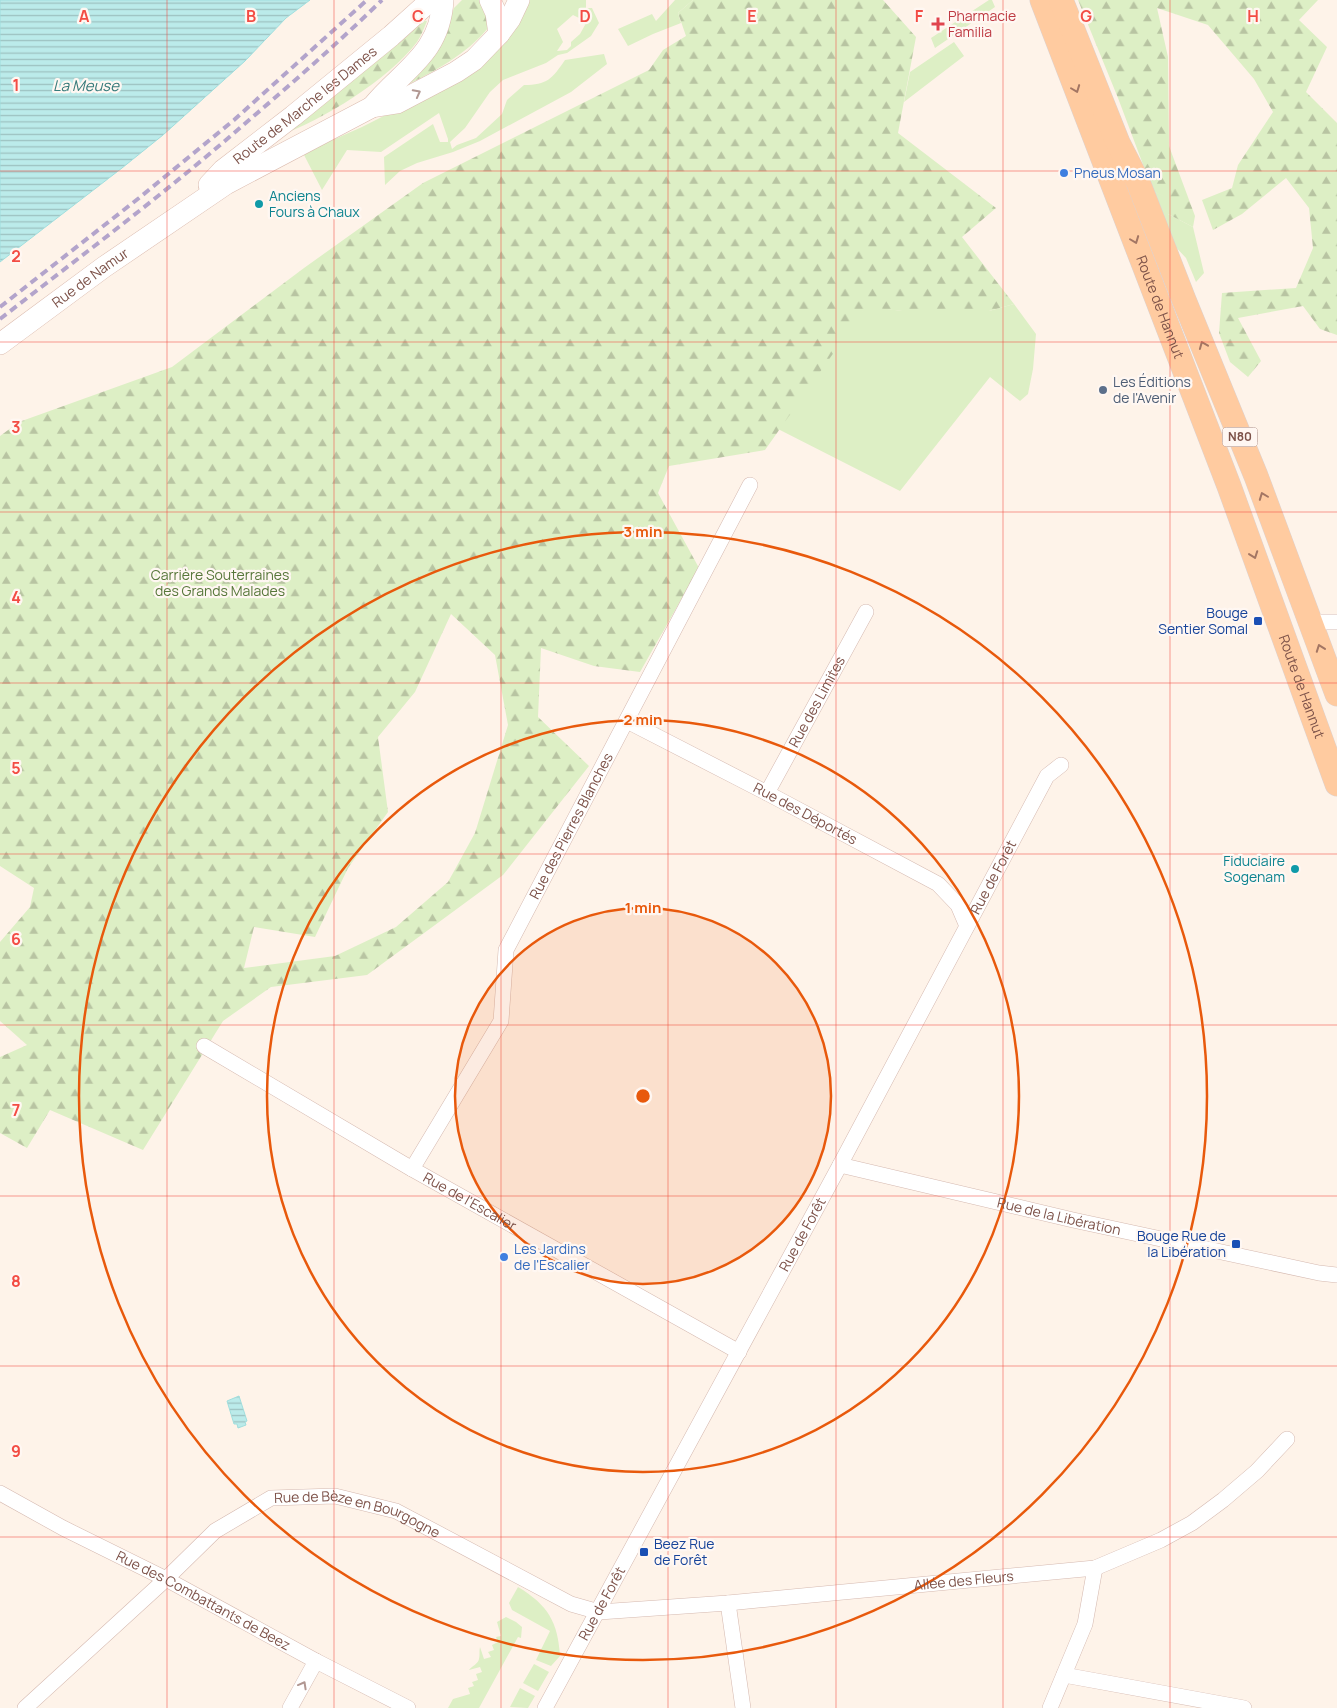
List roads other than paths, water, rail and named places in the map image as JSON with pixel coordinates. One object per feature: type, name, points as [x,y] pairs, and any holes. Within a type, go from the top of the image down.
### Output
[{"type":"main road","points":[[490,0],[496,13],[500,34]]},
{"type":"main road","points":[[1029,0],[1045,35],[1059,43]]},
{"type":"main road","name":"Route de Hannut","points":[[1042,0],[1229,486],[1337,784]]},
{"type":"main road","name":"Route de Hannut","points":[[1061,0],[1118,143],[1138,182],[1256,476],[1337,694]]},
{"type":"main road","points":[[1073,0],[1126,139],[1138,182]]},
{"type":"main road","points":[[372,107],[385,90],[400,80],[428,49],[437,31],[442,1]]},
{"type":"main road","name":"Route de Marche les Dames","points":[[183,214],[223,170],[391,36],[442,1]]},
{"type":"main road","points":[[183,214],[226,184],[372,107],[397,103],[456,72],[474,60],[500,34],[510,18],[517,1]]},
{"type":"main road","name":"Rue de Namur","points":[[0,344],[104,267],[183,214]]},
{"type":"street","name":"Rue des Pierres Blanches","points":[[412,1169],[501,1021],[506,950],[750,485]]},
{"type":"street","name":"Rue des Limites","points":[[768,793],[866,612]]},
{"type":"street","points":[[1311,622],[1337,622]]},
{"type":"street","name":"Rue des Déportés","points":[[627,721],[768,793],[938,884],[958,905],[967,926]]},
{"type":"street","name":"Rue de Forêt","points":[[545,1708],[840,1165],[1047,776],[1061,765]]},
{"type":"street","name":"Rue de l'Escalier","points":[[204,1046],[412,1169],[739,1352]]},
{"type":"street","name":"Rue de la Libération","points":[[840,1165],[1073,1220],[1319,1273],[1337,1275]]},
{"type":"street","name":"Allée des Fleurs","points":[[598,1612],[728,1603],[1095,1568],[1161,1540],[1192,1523],[1223,1500],[1256,1471],[1287,1439]]},
{"type":"street","name":"Rue des Combattants de Beez","points":[[0,1493],[63,1528],[166,1579],[316,1662],[408,1708]]},
{"type":"street","name":"Rue de Bèze en Bourgogne","points":[[25,1708],[215,1532],[271,1498],[335,1496],[396,1511],[571,1604],[598,1612]]},
{"type":"street","points":[[1050,1708],[1085,1624],[1095,1568]]},
{"type":"street","points":[[728,1603],[743,1708]]},
{"type":"street","points":[[290,1708],[316,1662]]},
{"type":"street","points":[[1064,1675],[1244,1708]]},
{"type":"water","name":"La Meuse","points":[[0,0],[310,0],[286,18],[245,61],[163,135],[0,262]]},
{"type":"water","points":[[239,1396],[247,1421],[245,1422],[246,1425],[238,1428],[237,1424],[234,1424],[227,1401]]},
{"type":"railway","points":[[0,307],[139,198],[234,120],[367,0]]},
{"type":"railway","points":[[0,319],[212,152],[313,65],[382,0]]},
{"type":"place","name":"Pharmacie Familia","points":[[938,24]]},
{"type":"place","name":"Pneus Mosan","points":[[1064,173]]},
{"type":"place","name":"Anciens Fours à Chaux","points":[[259,204]]},
{"type":"place","name":"Les Éditions de l'Avenir","points":[[1103,390]]},
{"type":"place","name":"Bouge Sentier Somal","points":[[1258,621]]},
{"type":"place","name":"Fiduciaire Sogenam","points":[[1295,869]]},
{"type":"place","name":"Bouge Rue de la Libération","points":[[1236,1244]]},
{"type":"place","name":"Les Jardins de l'Escalier","points":[[504,1257]]},
{"type":"place","name":"Beez Rue de Forêt","points":[[644,1552]]},
{"type":"park label","name":"Carrière Souterraines des Grands Malades","points":[[220,584]]}]
